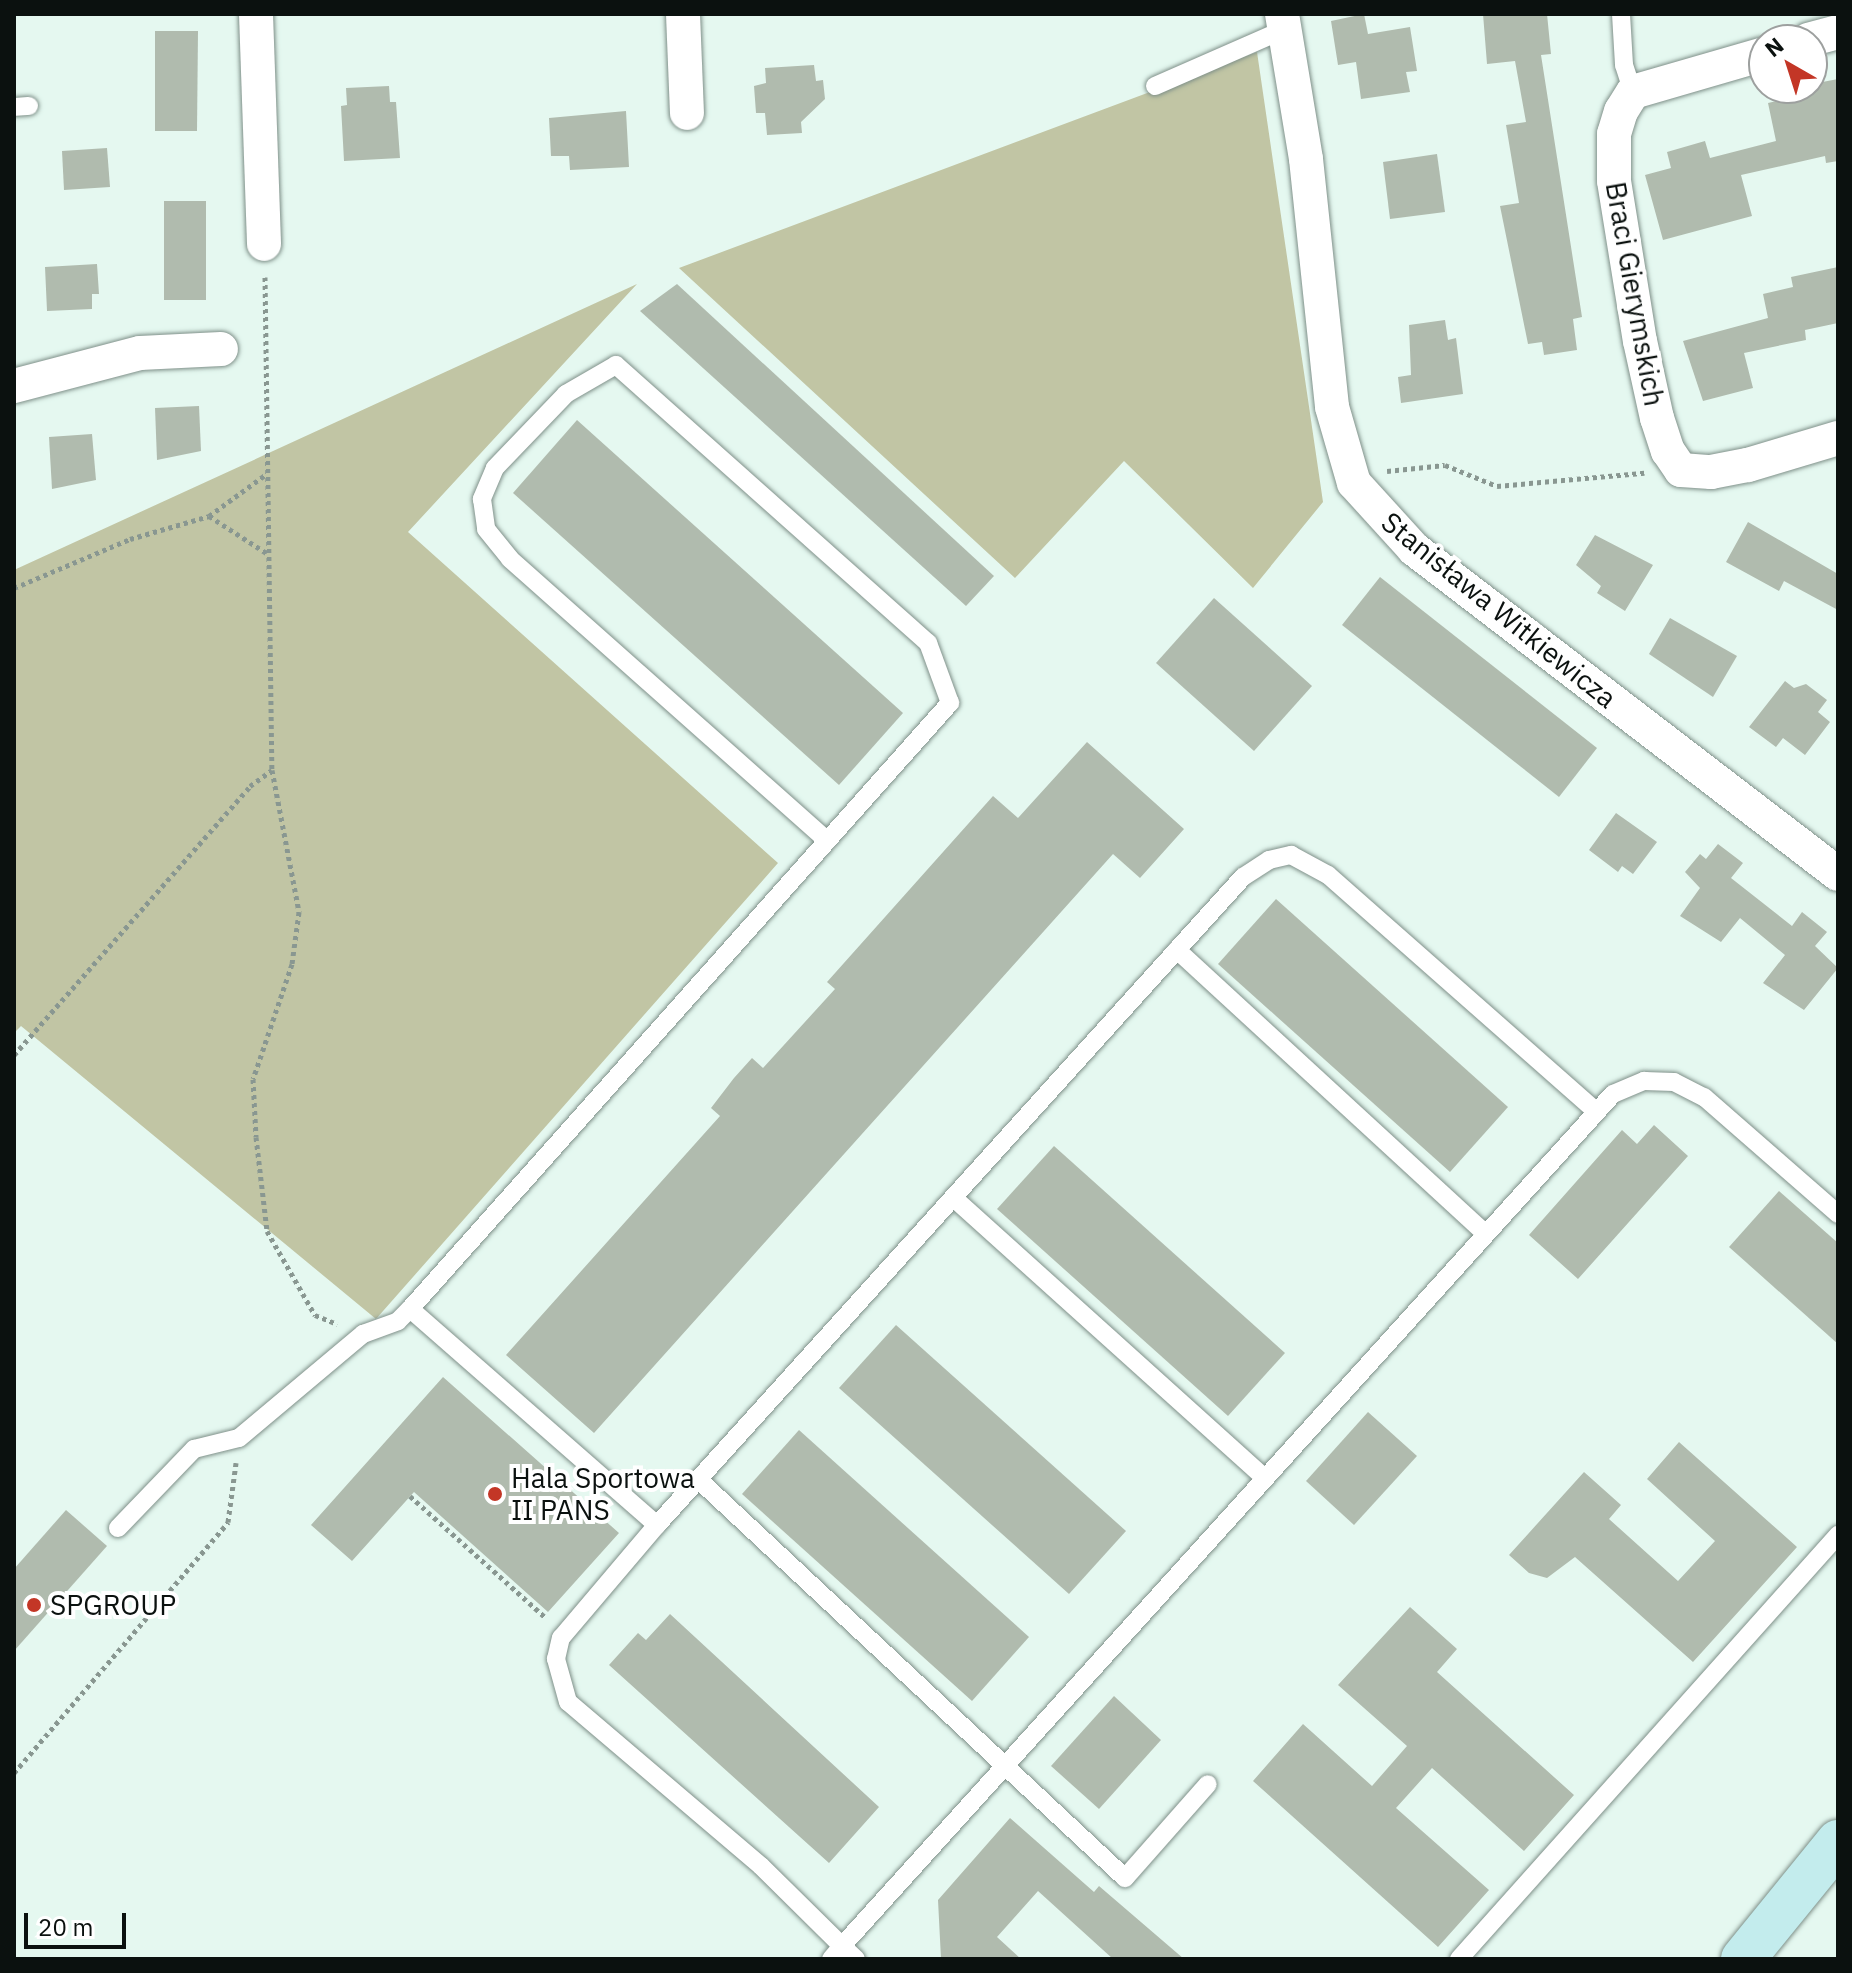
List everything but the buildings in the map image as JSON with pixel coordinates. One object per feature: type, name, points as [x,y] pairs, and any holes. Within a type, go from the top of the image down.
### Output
[{"type":"main road","points":[[1743,1959],[1838,1842]]},
{"type":"street","points":[[256,14],[264,244]]},
{"type":"street","points":[[683,14],[687,113]]},
{"type":"street","name":"Stanisława Witkiewicza","points":[[1284,22],[1306,159],[1332,407],[1354,483],[1414,549],[1838,874]]},
{"type":"street","points":[[1633,92],[1748,59]]},
{"type":"street","name":"Braci Gierymskich","points":[[1633,92],[1614,134],[1614,181],[1657,418],[1668,451],[1681,470]]},
{"type":"street","points":[[14,386],[140,353],[221,349]]},
{"type":"street","points":[[1681,470],[1711,472],[1748,465],[1838,438]]},
{"type":"lane","points":[[1621,14],[1624,65],[1633,92]]},
{"type":"lane","points":[[1155,86],[1284,22]]},
{"type":"lane","points":[[118,1528],[194,1449],[239,1438],[363,1334],[398,1321],[950,703],[928,643],[616,365],[566,394],[495,468],[482,499],[486,529],[510,559],[827,840]]},
{"type":"lane","points":[[856,1959],[836,1953],[761,1866],[568,1702],[556,1659],[563,1633],[657,1525],[956,1200],[1243,877],[1269,860],[1291,855],[1328,875],[1596,1111]]},
{"type":"lane","points":[[1177,950],[1484,1232]]},
{"type":"lane","points":[[836,1953],[1484,1232],[1613,1094],[1644,1081],[1674,1082],[1704,1097],[1838,1214]]},
{"type":"lane","points":[[956,1200],[1265,1478]]},
{"type":"lane","points":[[410,1309],[657,1525]]},
{"type":"lane","points":[[699,1480],[1125,1878],[1208,1784]]},
{"type":"lane","points":[[1459,1959],[1838,1535]]},
{"type":"path","points":[[264,244],[265,475],[272,770],[299,912],[292,964],[253,1079],[267,1231],[315,1315],[363,1334]]},
{"type":"path","points":[[1354,483],[1397,467],[1445,465],[1497,486],[1681,470]]},
{"type":"path","points":[[14,588],[130,539],[209,516],[265,475]]},
{"type":"path","points":[[209,516],[268,554]]},
{"type":"path","points":[[14,1055],[250,786],[272,770]]},
{"type":"path","points":[[14,1773],[228,1522],[239,1438]]},
{"type":"path","points":[[410,1496],[563,1633]]},
{"type":"green space","points":[[1257,52],[1323,502],[1253,588],[1124,461],[1015,578],[679,268]]},
{"type":"green space","points":[[637,284],[408,532],[778,863],[376,1319],[21,1026],[14,1033],[14,570]]},
{"type":"place","name":"Hala Sportowa II PANS","points":[[495,1494]]},
{"type":"place","name":"SPGROUP","points":[[34,1605]]}]
